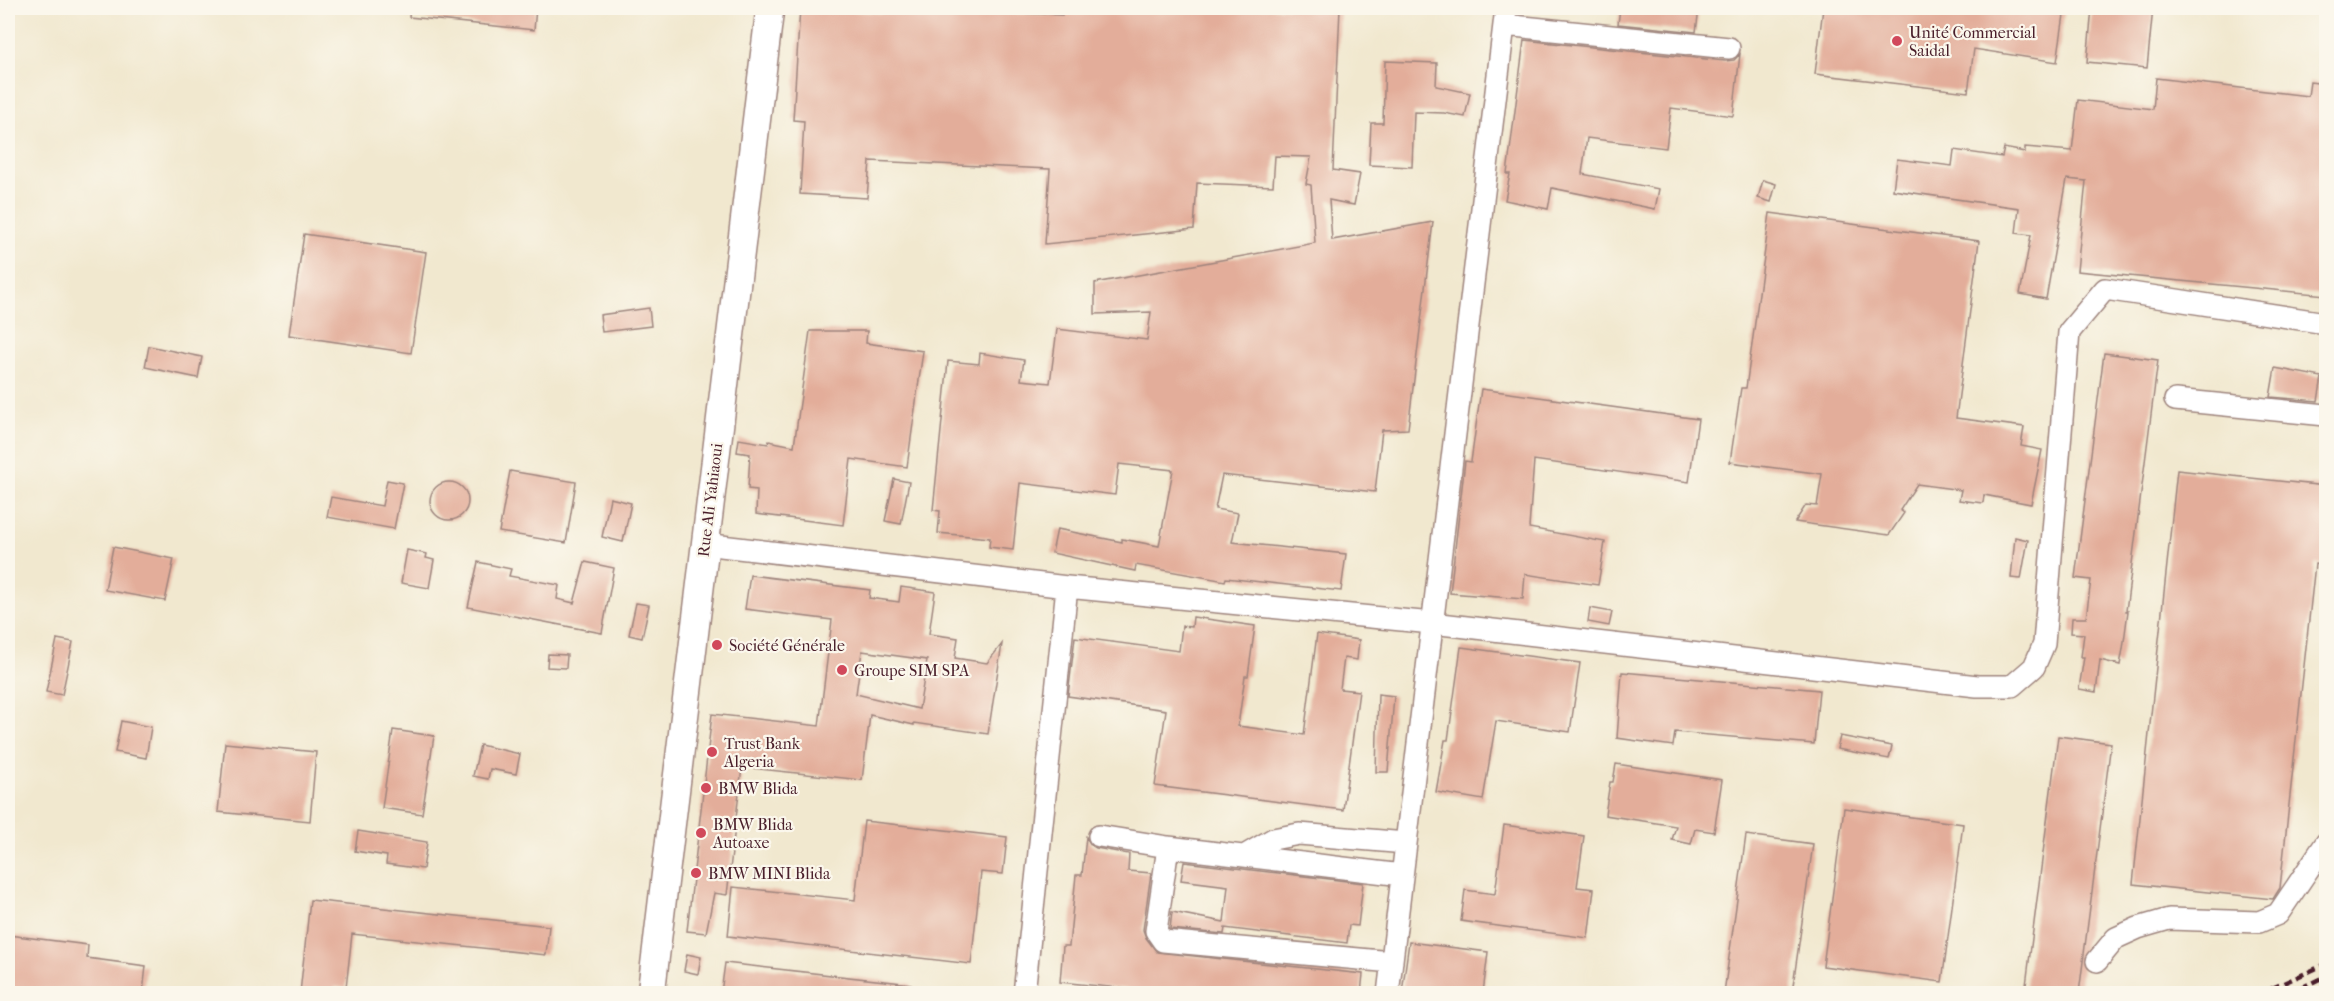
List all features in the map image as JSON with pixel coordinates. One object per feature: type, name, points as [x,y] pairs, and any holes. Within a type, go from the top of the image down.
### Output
[{"type":"main road","name":"Rue Ali Yahiaoui","points":[[651,993],[770,8]]},
{"type":"street","points":[[1388,993],[1505,16],[1729,48]]},
{"type":"street","points":[[704,544],[1067,586],[1432,623],[1977,686],[2012,686],[2034,667],[2044,645],[2069,332],[2081,316],[2105,289],[2326,323]]},
{"type":"street","points":[[2175,400],[2326,415]]},
{"type":"street","points":[[1024,993],[1067,586]]},
{"type":"street","points":[[1244,856],[1273,839],[1299,834],[1406,843]]},
{"type":"street","points":[[1100,836],[1168,847],[1402,875]]},
{"type":"street","points":[[2097,961],[2116,938],[2169,919],[2259,922],[2278,914],[2326,843]]},
{"type":"street","points":[[1168,847],[1156,931],[1163,941],[1392,962]]},
{"type":"building","points":[[410,8],[536,8],[534,30],[409,17]]},
{"type":"building","points":[[800,8],[883,13],[883,8],[890,8],[1062,15],[1062,8],[1340,8],[1333,170],[1360,174],[1354,205],[1329,200],[1332,240],[1433,222],[1408,429],[1382,430],[1375,492],[1222,475],[1215,509],[1238,513],[1232,542],[1346,554],[1341,591],[1226,578],[1225,581],[1136,565],[1135,571],[1052,553],[1057,529],[1122,542],[1122,539],[1159,546],[1173,470],[1119,464],[1115,495],[1020,483],[1013,550],[989,547],[990,538],[938,533],[940,511],[933,510],[948,361],[979,364],[980,353],[1024,360],[1021,380],[1050,383],[1057,329],[1147,340],[1151,312],[1095,314],[1095,283],[1315,243],[1311,185],[1306,184],[1311,157],[1275,156],[1273,186],[1197,183],[1194,229],[1045,244],[1050,169],[870,161],[867,198],[800,194],[804,121],[793,120]]},
{"type":"building","points":[[1620,8],[1699,8],[1696,32],[1618,24]]},
{"type":"building","name":"Unité Commercial Saidal","points":[[1823,8],[2065,8],[2057,62],[1974,49],[1968,92],[1815,74]]},
{"type":"building","points":[[2092,8],[2153,8],[2147,68],[2087,62]]},
{"type":"building","points":[[1524,40],[1725,61],[1734,60],[1740,54],[1733,116],[1671,108],[1666,148],[1587,138],[1582,174],[1659,189],[1655,209],[1552,188],[1548,209],[1505,200],[1510,174],[1507,174]]},
{"type":"building","points":[[1385,61],[1437,63],[1436,86],[1470,93],[1465,117],[1444,113],[1414,112],[1412,167],[1369,165],[1371,123],[1383,123]]},
{"type":"building","points":[[2156,78],[2308,96],[2310,82],[2326,84],[2326,295],[2077,271],[2086,181],[2067,179],[2046,299],[2020,294],[2031,235],[2016,233],[2019,208],[1893,190],[1897,159],[1952,166],[1954,150],[2002,157],[2004,148],[2025,152],[2025,147],[2072,151],[2078,100],[2153,109]]},
{"type":"building","points":[[1763,180],[1776,184],[1771,202],[1758,198]]},
{"type":"building","points":[[1770,213],[1979,241],[1956,418],[2024,427],[2021,446],[2042,450],[2031,504],[1984,495],[1983,503],[1959,500],[1961,490],[1917,484],[1900,510],[1904,513],[1889,535],[1795,522],[1806,505],[1817,506],[1822,474],[1730,462],[1741,388],[1746,388]]},
{"type":"building","points":[[304,234],[426,252],[411,353],[289,335]]},
{"type":"building","points":[[649,308],[651,326],[602,332],[600,315]]},
{"type":"building","points":[[810,331],[867,331],[866,343],[923,351],[907,467],[851,459],[843,525],[756,514],[757,490],[748,489],[750,454],[737,452],[739,439],[768,444],[769,441],[794,446]]},
{"type":"building","points":[[149,346],[202,357],[198,378],[145,367]]},
{"type":"building","points":[[2104,353],[2158,360],[2123,649],[2120,665],[2100,660],[2096,692],[2079,689],[2084,657],[2081,657],[2084,634],[2071,633],[2072,618],[2086,618],[2091,580],[2075,578]]},
{"type":"building","points":[[2275,368],[2322,377],[2318,401],[2270,397]]},
{"type":"building","points":[[1481,389],[1698,419],[1689,482],[1534,460],[1529,528],[1605,542],[1598,585],[1525,574],[1523,599],[1450,593],[1465,461],[1471,462]]},
{"type":"building","points":[[2177,470],[2326,486],[2326,565],[2315,564],[2280,888],[2273,899],[2133,884]]},
{"type":"building","points":[[510,471],[576,482],[566,543],[499,532]]},
{"type":"building","points":[[894,479],[909,482],[901,524],[885,521]]},
{"type":"building","points":[[387,480],[403,483],[394,529],[327,517],[331,497],[382,506]]},
{"type":"building","points":[[449,482],[462,488],[468,501],[462,514],[449,520],[436,514],[430,501],[436,488]]},
{"type":"building","points":[[610,498],[631,503],[623,542],[602,537]]},
{"type":"building","points":[[2015,537],[2028,540],[2021,579],[2011,578]]},
{"type":"building","points":[[113,547],[174,559],[165,601],[105,590]]},
{"type":"building","points":[[407,550],[427,554],[426,558],[434,560],[429,588],[401,583]]},
{"type":"building","points":[[478,562],[511,569],[509,576],[559,585],[557,599],[574,603],[585,562],[614,568],[602,633],[468,607]]},
{"type":"building","points":[[750,575],[870,590],[869,598],[899,602],[901,587],[935,592],[929,634],[958,638],[955,658],[987,663],[1002,644],[988,734],[914,723],[914,725],[870,715],[862,780],[742,767],[727,895],[714,893],[706,933],[687,931],[712,714],[819,726],[832,620],[745,609]],"holes":[[[862,651],[927,660],[919,709],[856,694]]]},
{"type":"building","points":[[636,603],[649,605],[642,638],[629,635]]},
{"type":"building","points":[[1590,608],[1612,612],[1609,626],[1588,622]]},
{"type":"building","points":[[1193,617],[1255,626],[1238,726],[1304,735],[1317,634],[1359,640],[1357,660],[1344,658],[1340,689],[1359,691],[1343,810],[1155,786],[1166,710],[1068,696],[1075,637],[1179,651],[1182,626],[1192,627]]},
{"type":"building","points":[[57,639],[73,642],[62,695],[46,692]]},
{"type":"building","points":[[1461,647],[1580,663],[1570,732],[1496,721],[1483,800],[1436,792],[1445,740],[1448,740]]},
{"type":"building","points":[[548,654],[567,655],[566,668],[547,667]]},
{"type":"building","points":[[1622,672],[1819,690],[1814,744],[1675,732],[1673,746],[1617,738]]},
{"type":"building","points":[[1378,694],[1394,696],[1388,772],[1376,772]]},
{"type":"building","points":[[121,721],[151,727],[146,758],[115,752]]},
{"type":"building","points":[[393,730],[434,736],[422,814],[382,808]]},
{"type":"building","points":[[1840,736],[1892,746],[1889,759],[1837,749]]},
{"type":"building","points":[[2058,736],[2111,743],[2079,993],[2025,993]]},
{"type":"building","points":[[225,743],[316,752],[310,821],[218,812]]},
{"type":"building","points":[[480,745],[520,754],[516,774],[490,769],[488,779],[473,776]]},
{"type":"building","points":[[1616,764],[1722,780],[1714,832],[1695,829],[1691,844],[1672,840],[1676,826],[1605,815],[1610,782],[1613,782]]},
{"type":"building","points":[[1844,808],[1963,824],[1942,982],[1823,966]]},
{"type":"building","points":[[864,821],[1007,837],[1003,874],[981,872],[971,964],[728,936],[733,887],[855,900]]},
{"type":"building","points":[[1504,825],[1584,836],[1577,887],[1594,889],[1588,938],[1461,921],[1465,890],[1495,894]]},
{"type":"building","points":[[358,831],[427,842],[423,869],[386,864],[387,856],[355,851]]},
{"type":"building","points":[[1746,835],[1813,844],[1792,993],[1724,993]]},
{"type":"building","points":[[1086,837],[1096,848],[1129,854],[1128,871],[1151,873],[1143,930],[1157,952],[1363,974],[1361,993],[1169,993],[1060,982],[1063,946],[1069,946],[1076,875],[1082,875]]},
{"type":"building","points":[[1184,862],[1363,883],[1358,926],[1349,925],[1347,943],[1225,928],[1224,934],[1170,929],[1172,912],[1224,922],[1228,886],[1181,880]]},
{"type":"building","points":[[310,900],[549,926],[546,955],[352,934],[346,988],[335,987],[334,993],[300,993]]},
{"type":"building","points":[[8,935],[88,945],[87,958],[146,966],[143,993],[8,992]]},
{"type":"building","points":[[1409,942],[1488,952],[1483,993],[1402,993]]},
{"type":"building","points":[[687,954],[701,957],[698,974],[684,971]]},
{"type":"building","points":[[725,963],[911,984],[910,993],[721,993]]},
{"type":"railway","points":[[2259,994],[2326,964]]},
{"type":"railway","points":[[2288,994],[2326,976]]},
{"type":"place","name":"Unité Commercial Saidal","points":[[1897,41]]},
{"type":"place","name":"Société Générale","points":[[717,645]]},
{"type":"place","name":"Groupe SIM SPA","points":[[842,670]]},
{"type":"place","name":"Trust Bank Algeria","points":[[712,752]]},
{"type":"place","name":"BMW Blida","points":[[706,788]]},
{"type":"place","name":"BMW Blida Autoaxe","points":[[701,833]]},
{"type":"place","name":"BMW MINI Blida","points":[[696,873]]}]
